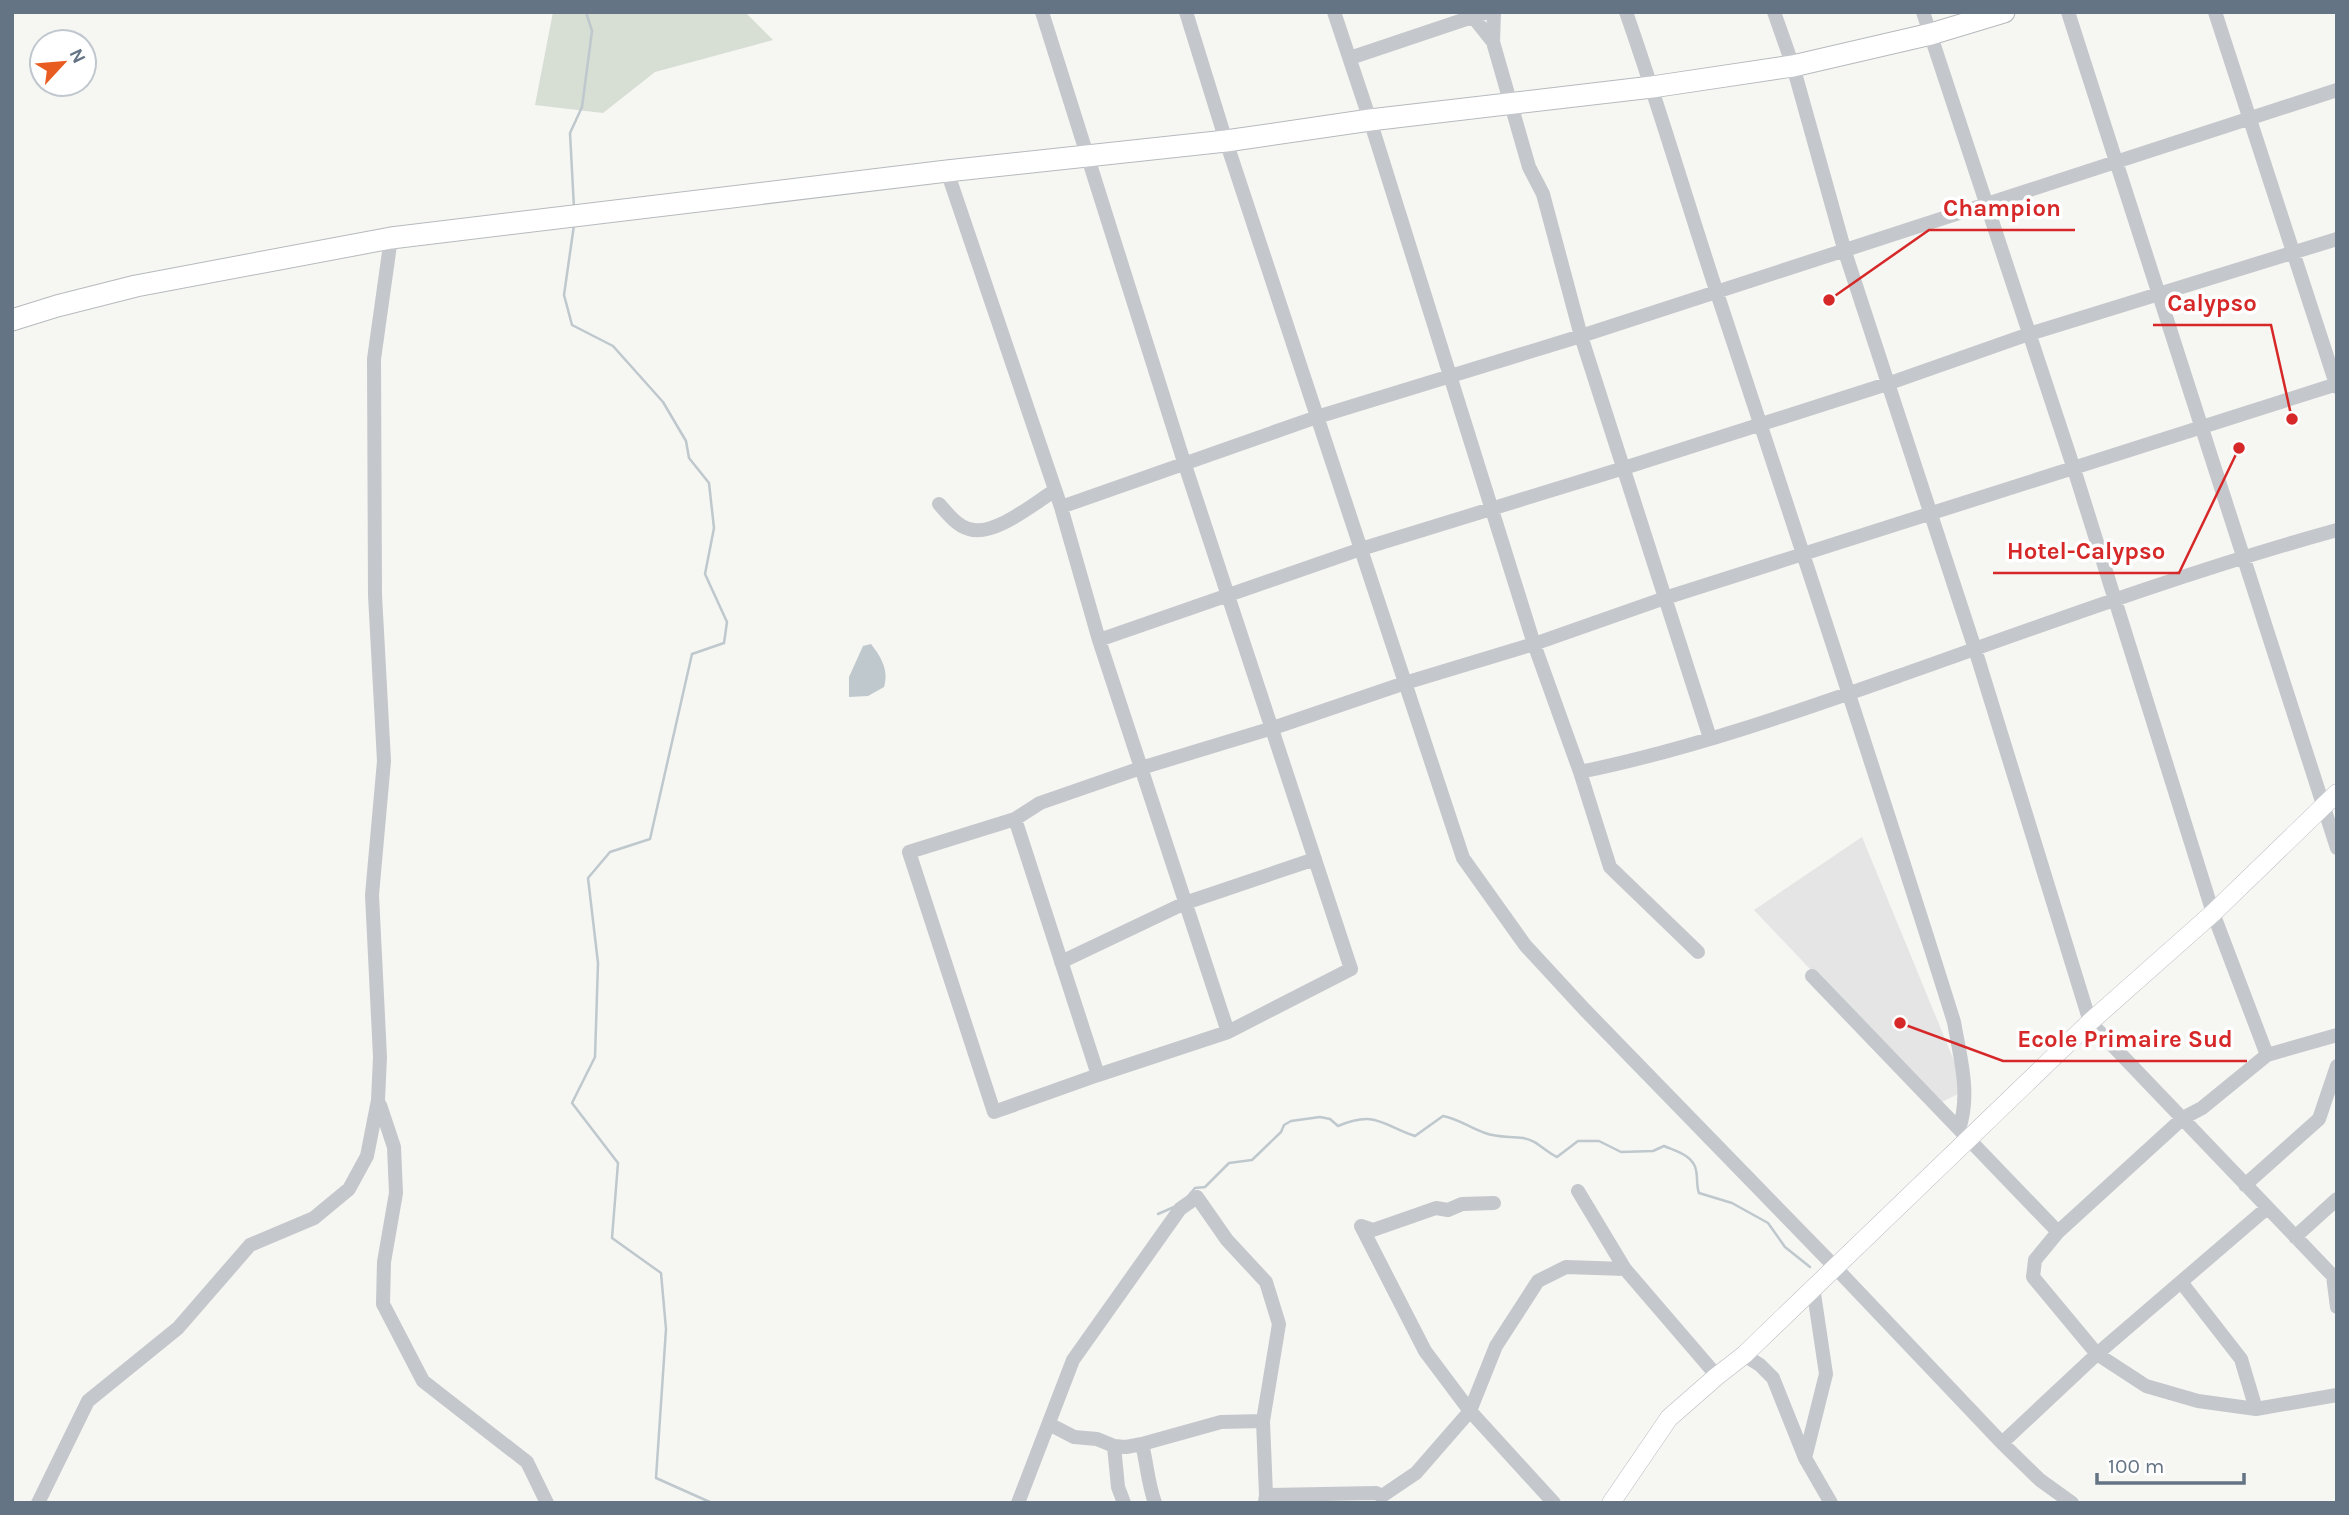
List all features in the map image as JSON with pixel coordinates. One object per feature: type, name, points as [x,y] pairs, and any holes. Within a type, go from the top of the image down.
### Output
[{"type":"highway","points":[[12,320],[136,286],[391,239],[947,171],[1226,141],[1370,120],[1652,87],[1793,66],[1931,34],[2004,12]]},
{"type":"main road","points":[[1611,1503],[1669,1418],[1744,1355],[1963,1134],[2213,913],[2337,793]]},
{"type":"street","points":[[1042,12],[1184,463],[1273,729],[1351,969],[1228,1032],[994,1112],[909,852],[1015,820],[1040,803],[1141,768],[1273,729],[1405,683],[1534,644],[1665,598],[2336,385],[2215,12]]},
{"type":"street","points":[[1186,12],[1226,141],[1463,858],[1525,945],[1679,1109],[1834,1266],[2002,1443],[2040,1480],[2072,1503]]},
{"type":"street","points":[[1334,12],[1534,644],[1580,772],[1610,867],[1698,952]]},
{"type":"street","points":[[1493,42],[1494,12]]},
{"type":"street","points":[[1626,12],[1954,1022],[1963,1071],[1963,1134]]},
{"type":"street","points":[[1774,12],[1793,66],[1845,251],[1975,649],[2090,1022],[2295,1237],[2335,1275],[2337,1307]]},
{"type":"street","points":[[1923,12],[2074,468],[2213,913],[2267,1055]]},
{"type":"street","points":[[2068,12],[2337,848]]},
{"type":"street","points":[[1350,58],[1477,14],[1493,42],[1529,167],[1543,194],[1581,336],[1710,738]]},
{"type":"street","points":[[1061,508],[1317,417],[1581,336],[2337,90]]},
{"type":"street","points":[[947,171],[1061,508],[1099,640],[1228,1032]]},
{"type":"street","points":[[38,1503],[88,1401],[178,1328],[250,1245],[314,1218],[349,1189],[368,1156],[378,1100],[380,1058],[372,895],[384,761],[375,595],[374,359],[391,239]]},
{"type":"street","points":[[1099,640],[1361,549],[1761,425],[2029,334],[2337,239]]},
{"type":"street","points":[[939,504],[960,525],[967,529],[982,530],[1001,525],[1054,491]]},
{"type":"street","points":[[1580,772],[1645,758],[1710,738],[1849,693],[2242,556],[2337,530]]},
{"type":"street","points":[[1015,820],[1098,1075]]},
{"type":"street","points":[[1061,962],[1185,903],[1315,859]]},
{"type":"street","points":[[1812,976],[2058,1232]]},
{"type":"street","points":[[2337,1035],[2267,1055],[2202,1108],[2183,1118],[2058,1232],[2035,1260],[2033,1277],[2097,1354],[2146,1386],[2198,1401],[2256,1409],[2337,1395]]},
{"type":"street","points":[[2245,1185],[2319,1119],[2337,1066]]},
{"type":"street","points":[[378,1100],[394,1147],[396,1193],[384,1262],[383,1304],[423,1381],[527,1462],[547,1503]]},
{"type":"street","points":[[1578,1191],[1625,1269],[1717,1376]]},
{"type":"street","points":[[1018,1503],[1073,1360],[1180,1209],[1197,1197],[1227,1240],[1266,1282],[1279,1324],[1264,1421],[1265,1499],[1376,1493],[1384,1500],[1416,1474],[1470,1411],[1496,1346],[1538,1281],[1566,1267],[1625,1269]]},
{"type":"street","points":[[2295,1237],[2337,1199]]},
{"type":"street","points":[[1494,1202],[1462,1204],[1448,1210],[1436,1208],[1373,1230],[1361,1226],[1425,1351],[1470,1411],[1554,1503]]},
{"type":"street","points":[[2002,1443],[2097,1354],[2267,1208]]},
{"type":"street","points":[[2181,1282],[2241,1359],[2256,1409]]},
{"type":"street","points":[[1805,1458],[1826,1374],[1813,1287]]},
{"type":"street","points":[[1744,1355],[1760,1365],[1773,1378],[1805,1458],[1831,1503]]},
{"type":"street","points":[[1049,1424],[1074,1437],[1097,1439],[1114,1446],[1126,1447],[1221,1422],[1264,1421]]},
{"type":"street","points":[[1142,1444],[1155,1503]]},
{"type":"street","points":[[1114,1446],[1118,1487],[1124,1503]]},
{"type":"shaded area","points":[[553,12],[745,12],[773,40],[655,72],[603,113],[535,105]]},
{"type":"shaded area","points":[[871,644],[883,664],[884,687],[868,696],[849,697],[849,677],[863,646]]},
{"type":"shaded area","points":[[1862,837],[1966,1090],[1938,1104],[1754,910]]},
{"type":"waterway","points":[[574,208],[570,133],[582,107],[592,31],[586,12]]},
{"type":"waterway","points":[[574,225],[564,295],[572,325],[613,346],[663,402],[686,441],[689,458],[709,483],[714,528],[705,574],[727,622],[724,643],[692,654],[650,839],[610,852],[588,878],[598,963],[595,1057],[572,1103],[618,1163],[612,1238],[661,1273],[666,1329],[656,1478],[712,1503]]},
{"type":"waterway","points":[[1189,1195],[1195,1188],[1205,1187],[1229,1163],[1252,1160],[1281,1132],[1284,1125],[1291,1121],[1320,1117],[1330,1119],[1338,1126],[1351,1121],[1370,1119],[1415,1136],[1443,1116],[1490,1135],[1528,1139],[1557,1157],[1578,1141],[1599,1141],[1621,1152],[1653,1151],[1664,1146],[1687,1157],[1694,1165],[1699,1193],[1732,1203],[1768,1223],[1785,1247],[1810,1267]]},
{"type":"waterway","points":[[1158,1214],[1174,1207]]},
{"type":"place","name":"Champion","points":[[1829,300]]},
{"type":"place","name":"Calypso","points":[[2292,419]]},
{"type":"place","name":"Hotel-Calypso","points":[[2239,448]]},
{"type":"place","name":"Ecole Primaire Sud","points":[[1900,1023]]}]
